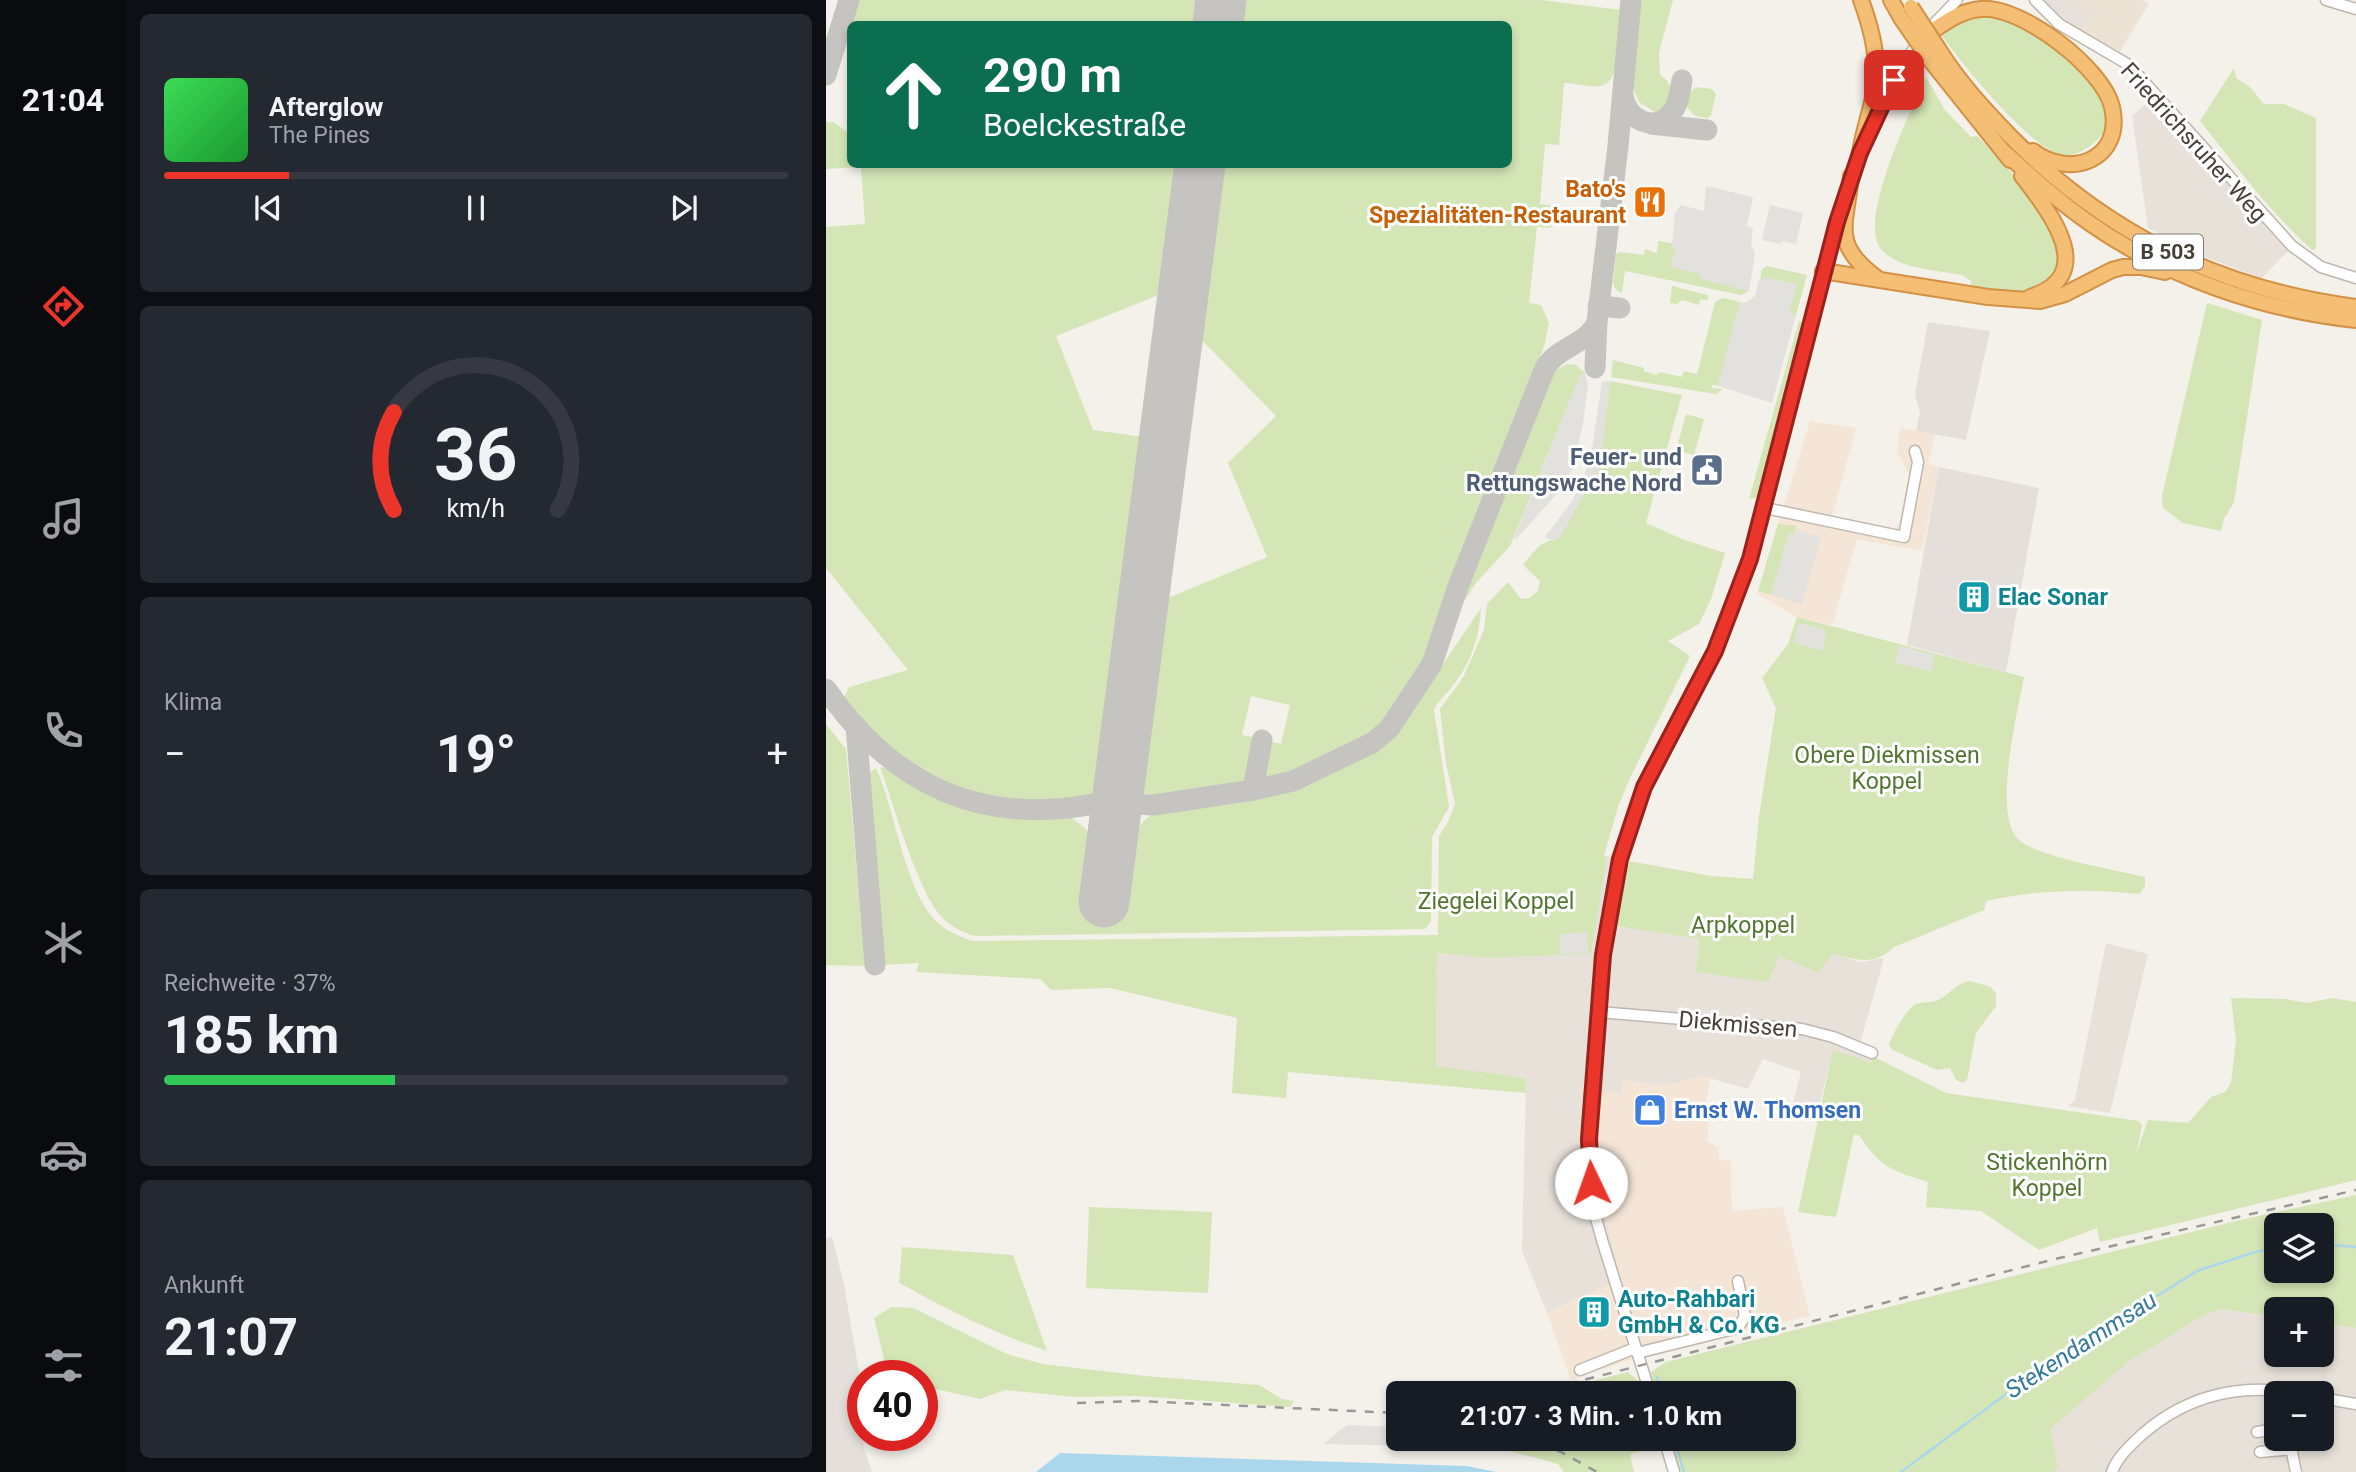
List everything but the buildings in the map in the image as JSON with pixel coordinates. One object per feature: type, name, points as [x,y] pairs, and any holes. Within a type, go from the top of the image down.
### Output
[{"type":"highway","points":[[1860,153],[1864,125],[1874,96],[1876,60],[1861,0]]},
{"type":"highway","name":"B 503","points":[[1891,0],[1906,8],[1934,55],[1947,84],[2004,152],[2091,224],[2126,246],[2187,276],[2266,304],[2356,320]]},
{"type":"highway","name":"B 503","points":[[1919,41],[1952,18],[1970,10],[1994,9],[2013,14],[2039,29],[2074,57],[2098,81],[2110,100],[2113,116],[2110,138],[2099,154],[2083,164],[2059,164],[2048,160],[2011,137]]},
{"type":"highway","name":"B 503","points":[[1934,55],[2011,137],[2069,191],[2101,214],[2179,258],[2222,276],[2281,294],[2356,307]]},
{"type":"highway","points":[[1823,271],[2015,300],[2041,293],[2055,282],[2064,263],[2066,247],[2050,214],[2004,152]]},
{"type":"highway","points":[[1851,176],[1846,242],[1856,261],[1879,278]]},
{"type":"highway","name":"B 503","points":[[2015,300],[2040,301],[2056,297],[2123,267],[2141,267],[2187,276]]},
{"type":"street","points":[[1646,1381],[1594,1211],[1589,1139],[1604,945],[1620,859],[1644,787],[1715,651],[1750,559],[1823,271],[1860,153],[1883,98],[1919,41],[1957,0]]},
{"type":"street","name":"Friedrichsruher Weg","points":[[2035,0],[2059,24],[2129,65],[2292,246],[2321,267],[2356,278]]},
{"type":"street","points":[[2326,0],[2356,9]]},
{"type":"street","points":[[1765,508],[1905,537],[1918,462],[1915,450]]},
{"type":"street","name":"Diekmissen","points":[[1599,1012],[1802,1029],[1833,1037],[1872,1053]]},
{"type":"street","points":[[1580,1370],[1636,1350],[1738,1328],[1745,1316],[1738,1281]]},
{"type":"street","points":[[2112,1472],[2122,1455],[2146,1431],[2188,1403],[2211,1395],[2249,1390],[2264,1391]]},
{"type":"street","points":[[2334,1400],[2356,1404]]},
{"type":"street","points":[[2257,1432],[2264,1431]]},
{"type":"street","points":[[1668,1451],[1674,1472]]},
{"type":"street","points":[[2260,1452],[2264,1451]]},
{"type":"street","points":[[2292,1451],[2296,1472]]},
{"type":"shaded area","points":[[2029,0],[2077,0],[2098,13],[2080,32],[2056,27]]},
{"type":"shaded area","points":[[2077,0],[2142,0],[2149,4],[2120,51],[2080,32],[2097,13]]},
{"type":"shaded area","points":[[2155,96],[2290,249],[2262,278],[2210,259],[2148,228],[2132,116]]},
{"type":"shaded area","points":[[1706,186],[1753,197],[1747,226],[1753,228],[1751,244],[1755,254],[1749,291],[1699,278],[1700,274],[1671,267],[1675,251],[1672,245],[1675,213],[1681,205],[1704,211]]},
{"type":"shaded area","points":[[1770,205],[1803,213],[1796,244],[1762,240]]},
{"type":"shaded area","points":[[1763,277],[1797,284],[1789,313],[1796,315],[1772,403],[1718,386],[1740,302],[1745,303],[1755,296],[1759,279],[1762,282]]},
{"type":"shaded area","points":[[1928,322],[1990,331],[1966,440],[1916,431],[1920,413],[1915,395]]},
{"type":"shaded area","points":[[1585,373],[1588,384],[1583,424],[1573,468],[1555,496],[1516,539],[1514,538],[1580,375]]},
{"type":"shaded area","points":[[1610,381],[1600,467],[1565,529],[1557,540],[1549,539],[1545,537],[1573,500],[1584,476],[1591,456],[1602,382]]},
{"type":"shaded area","points":[[1810,421],[1856,428],[1832,517],[1894,529],[1899,524],[1909,474],[1897,452],[1900,428],[1935,434],[1928,464],[1939,467],[1922,551],[1857,539],[1832,625],[1797,617],[1757,594]]},
{"type":"shaded area","points":[[1939,467],[2039,488],[2006,672],[1907,645]]},
{"type":"shaded area","points":[[1795,530],[1821,537],[1802,604],[1771,595],[1789,533],[1794,534]]},
{"type":"shaded area","points":[[1799,623],[1826,630],[1823,651],[1793,642]]},
{"type":"shaded area","points":[[1899,646],[1934,655],[1932,672],[1895,662]]},
{"type":"shaded area","points":[[1607,856],[1629,861],[1617,926],[1699,939],[1696,972],[1779,956],[1819,972],[1832,954],[1861,962],[1884,958],[1860,1044],[1875,1052],[1871,1063],[1833,1051],[1817,1114],[1792,1106],[1801,1072],[1763,1059],[1748,1089],[1702,1076],[1666,1086],[1624,1080],[1622,1093],[1615,1093],[1596,1179],[1621,1278],[1547,1313],[1522,1251],[1526,1078],[1436,1067],[1437,953],[1490,958],[1591,954]]},
{"type":"shaded area","points":[[1587,932],[1588,953],[1560,954],[1560,934]]},
{"type":"shaded area","points":[[2106,943],[2148,954],[2110,1113],[2068,1106],[2075,1100]]},
{"type":"shaded area","points":[[1702,1076],[1710,1079],[1704,1114],[1709,1126],[1707,1141],[1719,1148],[1719,1160],[1731,1161],[1732,1211],[1783,1207],[1810,1316],[1647,1354],[1571,1380],[1547,1313],[1621,1278],[1596,1179],[1595,1146],[1600,1092],[1622,1093],[1624,1080],[1666,1086]]},
{"type":"shaded area","points":[[832,1237],[844,1284],[857,1360],[847,1360],[847,1451],[865,1451],[872,1472],[826,1472],[826,1238]]},
{"type":"shaded area","points":[[2221,1309],[2264,1315],[2264,1367],[2334,1367],[2334,1325],[2356,1328],[2356,1472],[2054,1472],[2058,1466],[2049,1429],[2128,1362],[2204,1315]]},
{"type":"shaded area","points":[[1347,1425],[1386,1427],[1386,1445],[1323,1444]]},
{"type":"green space","points":[[857,0],[1200,0],[1197,21],[851,21]]},
{"type":"green space","points":[[1242,0],[1541,0],[1621,10],[1619,51],[1610,80],[1600,86],[1564,83],[1559,145],[1545,144],[1540,204],[1553,206],[1551,228],[1537,227],[1529,303],[1541,305],[1549,323],[1544,346],[1460,558],[1428,648],[1408,691],[1379,729],[1357,744],[1325,760],[1264,781],[1260,777],[1266,741],[1281,744],[1290,705],[1251,696],[1242,735],[1257,738],[1252,769],[1244,785],[1154,799],[1139,790],[1163,600],[1267,557],[1228,463],[1276,416],[1198,336],[1221,168],[1512,168],[1512,21],[1239,21]]},
{"type":"green space","points":[[1640,0],[1673,0],[1659,52],[1660,75],[1669,85],[1670,97],[1667,106],[1655,112],[1639,102],[1633,88]]},
{"type":"green space","points":[[1982,17],[2018,25],[2045,40],[2072,63],[2095,91],[2102,105],[2106,119],[2105,131],[2097,140],[2077,153],[2062,155],[2033,138],[1998,104],[1942,36],[1961,22]]},
{"type":"green space","points":[[2234,68],[2236,78],[2249,86],[2264,104],[2284,104],[2316,118],[2316,249],[2312,250],[2253,188],[2200,121]]},
{"type":"green space","points":[[1926,77],[1945,110],[1971,137],[1977,136],[2008,169],[2044,216],[2056,240],[2060,262],[2052,281],[2024,294],[1971,289],[1971,281],[1962,275],[1908,265],[1881,249],[1875,235],[1881,190],[1899,138]]},
{"type":"green space","points":[[1697,87],[1712,89],[1716,94],[1711,115],[1707,118],[1695,116],[1686,106],[1690,92]]},
{"type":"green space","points":[[826,122],[834,122],[847,132],[847,168],[826,169]]},
{"type":"green space","points":[[861,168],[1178,168],[1161,294],[1056,336],[1093,430],[1143,437],[1099,784],[1095,790],[1078,800],[1051,803],[1000,801],[953,788],[931,778],[890,749],[860,719],[844,698],[849,687],[908,670],[826,568],[826,227],[865,224]]},
{"type":"green space","points":[[1658,241],[1672,243],[1675,251],[1671,267],[1701,274],[1700,278],[1749,291],[1741,295],[1625,271],[1622,293],[1616,290],[1613,284],[1616,254],[1620,252],[1644,255],[1645,249],[1657,253]]},
{"type":"green space","points":[[1767,266],[1807,275],[1796,315],[1789,313],[1773,280],[1760,281],[1762,269]]},
{"type":"green space","points":[[1672,286],[1707,295],[1709,298],[1700,299],[1699,305],[1682,300],[1677,304],[1670,303]]},
{"type":"green space","points":[[1723,298],[1740,302],[1718,386],[1712,385],[1712,388],[1723,389],[1716,394],[1611,377],[1613,360],[1644,368],[1644,371],[1656,375],[1660,372],[1682,377],[1684,371],[1697,374],[1715,302]]},
{"type":"green space","points":[[2207,303],[2262,320],[2234,502],[2224,519],[2221,531],[2183,523],[2163,508],[2162,496]]},
{"type":"green space","points":[[1799,321],[1805,323],[1765,487],[1758,497],[1749,499]]},
{"type":"green space","points":[[1567,364],[1576,365],[1585,373],[1580,376],[1510,546],[1476,583],[1465,600],[1462,598],[1553,372]]},
{"type":"green space","name":"Ziegelei Koppel","points":[[1610,381],[1682,395],[1646,523],[1682,539],[1725,553],[1711,599],[1699,624],[1668,641],[1690,656],[1619,804],[1604,855],[1607,858],[1591,954],[1490,958],[1437,953],[1436,1066],[1526,1078],[1526,1093],[1288,1072],[1286,1098],[1232,1093],[1237,1018],[1110,988],[1051,990],[1040,979],[916,972],[919,963],[883,965],[868,783],[871,771],[876,768],[919,897],[943,927],[972,941],[1438,935],[1439,836],[1455,804],[1446,763],[1440,709],[1464,676],[1484,630],[1487,604],[1508,582],[1521,599],[1529,598],[1538,591],[1540,581],[1523,565],[1542,544],[1557,540],[1600,466]]},
{"type":"green space","points":[[1686,414],[1704,419],[1694,455],[1676,450]]},
{"type":"green space","points":[[1778,524],[1796,526],[1794,534],[1789,534],[1771,595],[1758,591]]},
{"type":"green space","points":[[1481,608],[1479,628],[1470,657],[1460,676],[1434,710],[1449,807],[1432,837],[1431,921],[1425,929],[976,936],[947,922],[930,900],[913,864],[880,767],[889,769],[934,795],[975,810],[1020,817],[1072,818],[1085,828],[1091,840],[1084,903],[1124,908],[1133,840],[1146,819],[1158,812],[1253,798],[1295,787],[1376,749],[1403,723]]},
{"type":"green space","name":"Obere Diekmissen Koppel","points":[[1797,617],[2024,677],[2009,761],[2007,808],[2011,826],[2018,839],[2041,852],[2145,877],[2145,886],[2139,894],[2062,891],[1986,901],[1984,910],[1894,947],[1873,959],[1832,954],[1819,973],[1779,956],[1768,982],[1696,972],[1699,939],[1616,926],[1629,861],[1711,876],[1753,879],[1759,816],[1776,708],[1762,678],[1788,644]]},
{"type":"green space","points":[[826,724],[846,749],[865,966],[826,965]]},
{"type":"green space","points":[[1970,981],[1991,987],[1996,994],[1996,1006],[1976,1033],[1967,1080],[1962,1083],[1956,1080],[1950,1068],[1937,1070],[1889,1046],[1900,1023],[1912,1007],[1919,1003],[1939,1000],[1959,985]]},
{"type":"green space","name":"Stickenhörn Koppel","points":[[2231,998],[2285,999],[2307,1003],[2332,998],[2356,1002],[2356,1180],[2100,1242],[2097,1228],[2039,1250],[1981,1211],[1926,1207],[1928,1182],[1906,1175],[1881,1162],[1860,1136],[1854,1134],[1836,1217],[1798,1212],[1833,1050],[1871,1063],[1874,1057],[1946,1093],[2139,1121],[2142,1126],[2136,1154],[2148,1120],[2188,1123],[2211,1097],[2225,1092],[2231,1083],[2236,1040]]},
{"type":"green space","points":[[2356,1195],[2356,1328],[2334,1325],[2334,1297],[2264,1297],[2264,1315],[2221,1309],[2204,1315],[2128,1362],[2050,1429],[2058,1466],[2054,1472],[1679,1472],[1673,1451],[1796,1451],[1796,1381],[1654,1381],[1651,1372],[1666,1362],[2264,1215],[2264,1283],[2334,1283],[2334,1213],[2272,1213]]},
{"type":"green space","points":[[1089,1207],[1212,1212],[1208,1293],[1086,1288]]},
{"type":"green space","points":[[902,1247],[1013,1255],[1047,1351],[990,1329],[899,1283]]},
{"type":"green space","points":[[891,1307],[913,1308],[1007,1354],[1042,1364],[1259,1385],[1282,1399],[1294,1401],[1290,1407],[1136,1396],[1074,1397],[1005,1390],[980,1399],[938,1390],[938,1360],[884,1360],[874,1318]]},
{"type":"green space","points":[[1628,1372],[1638,1381],[1593,1381]]},
{"type":"green space","points":[[1510,1451],[1641,1451],[1630,1454],[1634,1472],[1564,1472],[1558,1464]]},
{"type":"water","points":[[1060,1453],[1467,1466],[1496,1472],[1036,1472]]},
{"type":"waterway","name":"Stekendammsau","points":[[2334,1245],[2356,1247]]},
{"type":"waterway","name":"Stekendammsau","points":[[1901,1472],[2037,1371],[2197,1271],[2264,1250]]},
{"type":"waterway","points":[[1657,1377],[1658,1381]]},
{"type":"waterway","points":[[1678,1451],[1684,1472]]},
{"type":"taxiway","points":[[826,75],[849,0]]},
{"type":"taxiway","points":[[1595,368],[1597,322],[1618,146],[1631,0]]},
{"type":"taxiway","points":[[1623,96],[1630,112],[1636,117],[1650,123],[1658,122],[1674,109],[1682,80]]},
{"type":"taxiway","points":[[1651,124],[1707,130]]},
{"type":"taxiway","points":[[1598,306],[1620,308]]},
{"type":"taxiway","points":[[1120,776],[1126,795],[1134,802],[1146,805],[1253,790],[1293,781],[1372,743],[1389,729],[1432,664],[1457,589],[1545,368],[1557,355],[1587,336],[1597,322]]},
{"type":"taxiway","points":[[826,689],[849,719],[900,767],[960,798],[993,806],[1029,810],[1076,807],[1107,798],[1120,776]]},
{"type":"taxiway","points":[[856,726],[875,965]]},
{"type":"taxiway","points":[[1253,790],[1262,740]]},
{"type":"runway","points":[[1218,21],[1221,0]]},
{"type":"runway","points":[[1104,902],[1199,168]]},
{"type":"railway","points":[[1580,1381],[2051,1260],[2356,1190]]},
{"type":"railway","points":[[1077,1403],[1138,1401],[1386,1412]]},
{"type":"railway","points":[[1558,1451],[1597,1472]]},
{"type":"place","name":"Bato's Spezialitäten-Restaurant","points":[[1650,202]]},
{"type":"place","name":"Feuer- und Rettungswache Nord","points":[[1707,470]]},
{"type":"place","name":"Elac Sonar","points":[[1974,597]]},
{"type":"place","name":"Ernst W. Thomsen","points":[[1650,1110]]},
{"type":"place","name":"Auto-Rahbari GmbH & Co. KG","points":[[1594,1312]]},
{"type":"route","points":[[1591,1183],[1589,1139],[1603,955],[1620,859],[1644,787],[1715,651],[1750,559],[1837,222],[1860,153],[1883,98],[1894,80]]},
{"type":"park label","name":"Arpkoppel","points":[[1743,925]]}]
